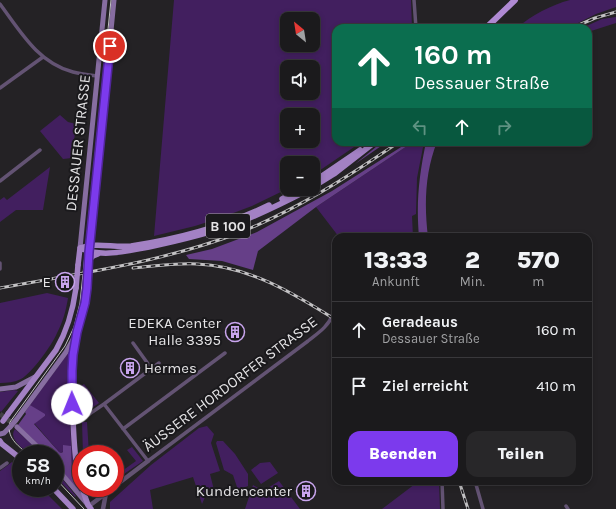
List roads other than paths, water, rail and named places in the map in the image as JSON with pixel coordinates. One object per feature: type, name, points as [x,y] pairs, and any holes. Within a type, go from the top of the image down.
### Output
[{"type":"highway","points":[[484,24],[509,0]]},
{"type":"highway","points":[[490,24],[515,0]]},
{"type":"main road","name":"DESSAUER STRASSE","points":[[1,423],[56,350],[66,331],[72,310],[76,288],[105,0]]},
{"type":"main road","name":"DESSAUER STRASSE","points":[[75,445],[72,371],[77,332],[85,303],[87,288],[88,262],[114,0]]},
{"type":"main road","points":[[320,177],[364,146]]},
{"type":"main road","points":[[320,183],[334,174],[370,146]]},
{"type":"main road","name":"B 100","points":[[80,248],[100,244],[122,247],[188,234],[248,214],[286,196]]},
{"type":"main road","name":"B 100","points":[[89,252],[99,254],[141,248],[206,233],[268,210],[296,196]]},
{"type":"main road","points":[[80,248],[89,252]]},
{"type":"main road","points":[[88,262],[93,256],[99,254]]},
{"type":"main road","points":[[0,434],[4,433],[16,420],[66,352],[77,332]]},
{"type":"main road","points":[[0,389],[16,387],[36,376]]},
{"type":"main road","points":[[17,427],[36,445]]},
{"type":"main road","points":[[1,443],[12,452]]},
{"type":"main road","points":[[64,477],[89,507]]},
{"type":"main road","points":[[62,497],[73,509]]},
{"type":"main road","name":"DESSAUER STRASSE","points":[[85,497],[89,507]]},
{"type":"street","points":[[414,0],[416,24]]},
{"type":"street","points":[[0,4],[23,36],[43,57],[68,71],[97,76]]},
{"type":"street","points":[[0,88],[43,57]]},
{"type":"street","points":[[0,181],[40,150]]},
{"type":"street","points":[[0,263],[0,269]]},
{"type":"street","name":"ÄUSSERE HORDORFER STRASSE","points":[[124,479],[325,328],[332,316]]},
{"type":"street","points":[[133,343],[151,368]]},
{"type":"street","points":[[123,429],[225,353]]},
{"type":"street","points":[[73,420],[82,419],[159,363]]},
{"type":"street","points":[[104,404],[148,461]]},
{"type":"street","points":[[0,468],[7,463]]},
{"type":"street","points":[[442,485],[444,509]]},
{"type":"street","points":[[476,485],[482,509]]},
{"type":"street","name":"ÄUSSERE HORDORFER STRASSE","points":[[89,507],[101,497]]},
{"type":"street","points":[[103,509],[105,497]]},
{"type":"tunnel","points":[[0,414],[15,425]]},
{"type":"tram line","points":[[17,445],[11,436],[9,427],[10,422],[65,346],[74,327],[80,303],[111,0]]},
{"type":"tram line","points":[[64,488],[84,509]]},
{"type":"railway","points":[[581,24],[616,12]]},
{"type":"railway","points":[[0,288],[122,266],[182,251],[241,232],[283,213],[323,191],[393,146]]},
{"type":"railway","points":[[133,268],[197,264],[235,270],[252,275],[287,291],[332,318]]},
{"type":"railway","points":[[460,485],[468,509]]},
{"type":"place","name":"E","points":[[65,282]]},
{"type":"place","name":"EDEKA Center Halle 3395","points":[[235,332]]},
{"type":"place","name":"Hermes","points":[[130,368]]},
{"type":"place","name":"Kundencenter","points":[[306,491]]}]
